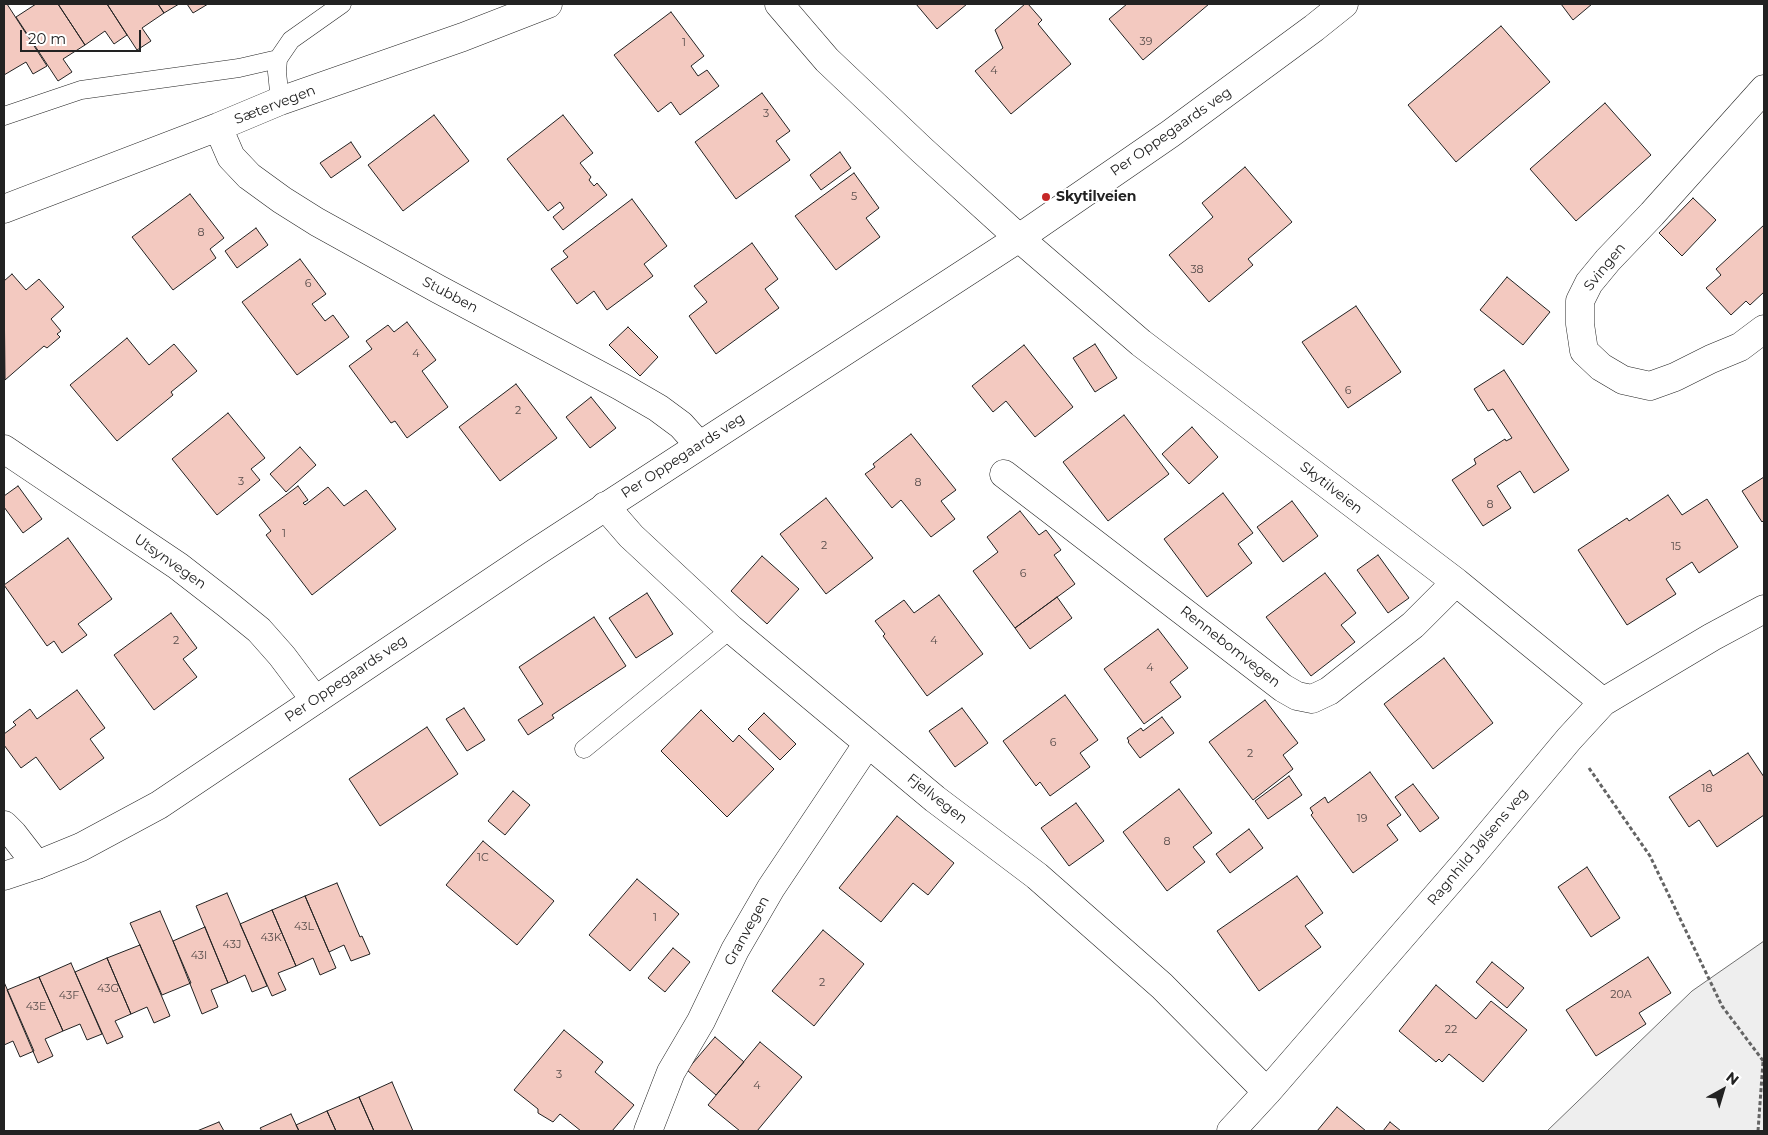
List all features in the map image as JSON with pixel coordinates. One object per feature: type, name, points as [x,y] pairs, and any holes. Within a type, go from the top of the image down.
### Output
[{"type":"street","name":"Sætervegen","points":[[4,209],[218,127],[280,101],[463,37],[548,4]]},
{"type":"street","name":"Skytilveien","points":[[779,4],[827,60],[922,150],[1019,238],[1141,343],[1456,582],[1603,702]]},
{"type":"street","name":"Per Oppegaards veg","points":[[4,876],[81,847],[159,805],[605,506],[1019,238],[1170,134],[1276,57],[1344,4]]},
{"type":"street","name":"Svingen","points":[[1764,89],[1608,260],[1589,283],[1580,301],[1580,324],[1584,352],[1601,367],[1623,380],[1650,386],[1675,377],[1740,347],[1764,329]]},
{"type":"street","name":"Stubben","points":[[218,127],[230,157],[249,176],[282,200],[317,222],[438,289],[651,404],[681,425],[699,445]]},
{"type":"street","name":"Utsynvegen","points":[[4,449],[178,566],[228,604],[258,630],[282,656],[315,700]]},
{"type":"street","name":"Rennebomvegen","points":[[1004,474],[1283,688],[1297,696],[1312,699],[1329,691],[1413,625],[1456,582]]},
{"type":"street","name":"Fjellvegen","points":[[605,506],[631,536],[731,629],[935,799],[1037,876],[1162,986],[1267,1092]]},
{"type":"street","name":"Ragnhild Jølsens veg","points":[[1231,1131],[1267,1092],[1467,861],[1569,739],[1603,702],[1712,637],[1764,609]]},
{"type":"street","name":"Granvegen","points":[[648,1131],[672,1072],[701,1021],[740,942],[771,888],[868,743]]},
{"type":"street","points":[[4,825],[37,865]]},
{"type":"lane","points":[[280,101],[277,72],[278,59],[291,40],[342,4]]},
{"type":"lane","points":[[4,116],[81,90],[239,68],[278,59]]},
{"type":"lane","points":[[584,749],[731,629]]},
{"type":"path","points":[[1569,739],[1650,856],[1722,1006],[1764,1062],[1758,1131]]},
{"type":"shaded area","points":[[1764,941],[1764,1131],[1547,1131],[1692,991]]},
{"type":"building","points":[[4,4],[7,4],[47,66],[33,74],[26,62],[4,75]]},
{"type":"building","points":[[36,4],[58,4],[85,45],[63,59],[72,72],[58,81],[16,17]]},
{"type":"building","points":[[58,4],[107,4],[127,35],[114,44],[105,31],[85,45]]},
{"type":"building","points":[[107,4],[158,4],[164,13],[142,28],[151,41],[137,50]]},
{"type":"building","points":[[158,4],[179,4],[164,13]]},
{"type":"building","points":[[187,4],[208,4],[193,13]]},
{"type":"building","points":[[916,4],[967,4],[937,29]]},
{"type":"building","points":[[1025,4],[1028,4],[1042,20],[1038,24],[1071,64],[1011,114],[975,71],[1003,48],[995,30]]},
{"type":"building","points":[[1127,4],[1209,4],[1143,60],[1109,19]]},
{"type":"building","points":[[1561,4],[1592,4],[1573,20]]},
{"type":"building","points":[[671,12],[704,56],[691,66],[698,76],[707,70],[719,86],[680,115],[671,102],[658,112],[614,55]]},
{"type":"building","points":[[1501,26],[1550,82],[1456,162],[1408,105]]},
{"type":"building","points":[[762,93],[790,131],[776,141],[790,160],[736,199],[695,142]]},
{"type":"building","points":[[1605,103],[1651,155],[1576,221],[1530,169]]},
{"type":"building","points":[[434,115],[469,161],[403,211],[368,165]]},
{"type":"building","points":[[563,115],[593,153],[580,163],[591,177],[589,180],[594,186],[597,183],[607,195],[563,230],[553,217],[564,208],[560,202],[548,211],[507,159]]},
{"type":"building","points":[[351,142],[361,157],[331,178],[320,163]]},
{"type":"building","points":[[840,152],[851,168],[821,190],[810,175]]},
{"type":"building","points":[[1245,167],[1292,222],[1248,259],[1253,265],[1209,302],[1169,255],[1213,217],[1202,203]]},
{"type":"building","points":[[854,173],[879,208],[866,218],[880,237],[836,270],[795,216]]},
{"type":"building","points":[[190,194],[224,238],[210,249],[216,258],[173,290],[132,237]]},
{"type":"building","points":[[1693,198],[1716,220],[1682,256],[1659,233]]},
{"type":"building","points":[[632,199],[667,246],[644,264],[653,276],[607,310],[594,291],[577,304],[551,269],[568,257],[563,251]]},
{"type":"building","points":[[1764,225],[1764,292],[1750,305],[1746,301],[1731,315],[1706,288],[1721,275],[1716,269]]},
{"type":"building","points":[[256,228],[268,245],[237,268],[225,251]]},
{"type":"building","points":[[752,243],[778,279],[765,289],[779,308],[716,354],[689,316],[707,302],[694,286]]},
{"type":"building","points":[[300,259],[326,294],[312,304],[325,321],[333,315],[349,337],[297,375],[242,302]]},
{"type":"building","points":[[12,274],[26,290],[39,279],[64,307],[51,319],[61,331],[57,334],[60,337],[47,348],[44,346],[5,380],[4,281]]},
{"type":"building","points":[[1507,277],[1550,312],[1523,345],[1480,310]]},
{"type":"building","points":[[1356,306],[1401,372],[1348,408],[1302,342]]},
{"type":"building","points":[[407,322],[436,360],[422,371],[448,407],[407,438],[395,421],[391,423],[349,366],[372,349],[366,341],[388,325],[394,332]]},
{"type":"building","points":[[628,327],[658,357],[640,376],[609,345]]},
{"type":"building","points":[[127,338],[149,365],[174,344],[197,371],[171,392],[173,395],[117,441],[70,385]]},
{"type":"building","points":[[1095,344],[1117,378],[1095,392],[1073,358]]},
{"type":"building","points":[[1024,345],[1073,407],[1035,437],[1006,401],[993,412],[972,386]]},
{"type":"building","points":[[1504,370],[1569,470],[1534,493],[1520,471],[1497,486],[1511,508],[1483,526],[1452,480],[1476,464],[1474,459],[1505,439],[1506,441],[1512,438],[1493,409],[1488,411],[1474,389]]},
{"type":"building","points":[[516,384],[557,438],[500,481],[459,427]]},
{"type":"building","points":[[591,397],[616,428],[590,448],[566,417]]},
{"type":"building","points":[[228,413],[265,458],[251,469],[260,480],[217,515],[172,459]]},
{"type":"building","points":[[1124,415],[1169,474],[1108,521],[1063,462]]},
{"type":"building","points":[[1192,427],[1218,457],[1189,484],[1162,454]]},
{"type":"building","points":[[911,434],[956,490],[941,501],[955,519],[931,537],[901,500],[892,508],[865,474],[875,467],[873,464]]},
{"type":"building","points":[[300,447],[316,465],[286,492],[270,474]]},
{"type":"building","points":[[1764,477],[1764,520],[1762,522],[1742,491]]},
{"type":"building","points":[[18,486],[42,519],[23,533],[4,507],[4,496]]},
{"type":"building","points":[[298,486],[308,500],[303,503],[305,505],[328,487],[344,506],[366,490],[396,529],[312,595],[266,535],[271,531],[259,515]]},
{"type":"building","points":[[1223,493],[1253,533],[1238,544],[1252,563],[1207,597],[1164,539]]},
{"type":"building","points":[[1668,495],[1682,515],[1707,499],[1738,547],[1699,573],[1692,562],[1666,579],[1676,594],[1627,625],[1578,550],[1627,518],[1629,521]]},
{"type":"building","points":[[826,498],[873,558],[826,594],[780,534]]},
{"type":"building","points":[[1292,501],[1318,536],[1283,562],[1257,527]]},
{"type":"building","points":[[1020,511],[1039,535],[1046,530],[1061,550],[1054,555],[1075,584],[1015,628],[973,571],[998,552],[987,537]]},
{"type":"building","points":[[68,538],[112,599],[78,624],[87,635],[62,653],[54,641],[47,646],[4,585]]},
{"type":"building","points":[[1378,555],[1409,598],[1388,613],[1357,570]]},
{"type":"building","points":[[762,556],[799,589],[767,624],[731,591]]},
{"type":"building","points":[[1325,573],[1356,613],[1341,625],[1355,642],[1311,676],[1266,617]]},
{"type":"building","points":[[647,593],[673,634],[636,658],[609,618]]},
{"type":"building","points":[[939,595],[983,654],[927,696],[883,636],[885,634],[875,621],[904,600],[914,613]]},
{"type":"building","points":[[1057,597],[1072,618],[1030,649],[1015,628]]},
{"type":"building","points":[[171,613],[197,648],[183,659],[197,677],[154,710],[114,655]]},
{"type":"building","points":[[594,617],[626,666],[552,715],[554,718],[528,735],[518,720],[543,704],[519,667]]},
{"type":"building","points":[[1158,629],[1188,668],[1170,682],[1181,697],[1144,724],[1104,669]]},
{"type":"building","points":[[1444,658],[1493,723],[1433,769],[1384,704]]},
{"type":"building","points":[[77,690],[105,728],[90,739],[104,758],[60,790],[36,757],[21,768],[4,745],[4,734],[16,725],[13,722],[30,709],[37,719]]},
{"type":"building","points":[[1065,695],[1098,740],[1080,753],[1090,767],[1050,796],[1040,782],[1036,786],[1003,741]]},
{"type":"building","points":[[1265,700],[1298,743],[1283,755],[1293,769],[1253,800],[1209,742]]},
{"type":"building","points":[[464,708],[485,740],[467,751],[446,719]]},
{"type":"building","points":[[962,708],[988,743],[955,767],[929,731]]},
{"type":"building","points":[[701,710],[733,742],[739,735],[774,769],[727,817],[661,751]]},
{"type":"building","points":[[764,713],[796,744],[780,760],[748,729]]},
{"type":"building","points":[[1162,717],[1174,733],[1140,758],[1127,738],[1141,728],[1143,731]]},
{"type":"building","points":[[427,727],[458,774],[380,826],[349,779]]},
{"type":"building","points":[[1748,753],[1764,777],[1764,815],[1717,847],[1699,820],[1689,827],[1669,797],[1710,770],[1713,776]]},
{"type":"building","points":[[1370,772],[1401,815],[1387,825],[1398,840],[1353,873],[1311,815],[1313,813],[1310,808],[1325,797],[1328,803]]},
{"type":"building","points":[[1289,776],[1302,795],[1268,819],[1255,801]]},
{"type":"building","points":[[1413,784],[1439,818],[1420,832],[1395,797]]},
{"type":"building","points":[[1179,789],[1212,833],[1193,847],[1205,862],[1167,891],[1123,832]]},
{"type":"building","points":[[513,791],[530,805],[505,835],[488,821]]},
{"type":"building","points":[[1076,803],[1104,841],[1069,866],[1041,828]]},
{"type":"building","points":[[897,816],[954,863],[928,895],[913,883],[881,922],[839,888]]},
{"type":"building","points":[[1249,829],[1263,848],[1230,873],[1216,854]]},
{"type":"building","points":[[483,841],[554,901],[517,945],[446,885]]},
{"type":"building","points":[[1587,867],[1620,918],[1591,937],[1558,887]]},
{"type":"building","points":[[1297,876],[1323,913],[1305,926],[1321,947],[1259,991],[1217,931]]},
{"type":"building","points":[[637,879],[679,914],[630,971],[589,935]]},
{"type":"building","points":[[337,883],[360,937],[362,936],[370,954],[351,961],[344,945],[329,952],[305,896]]},
{"type":"building","points":[[227,893],[267,986],[252,992],[245,975],[228,983],[196,906]]},
{"type":"building","points":[[305,896],[336,968],[320,975],[313,958],[296,966],[272,910]]},
{"type":"building","points":[[272,910],[296,966],[278,973],[286,990],[272,996],[240,924]]},
{"type":"building","points":[[160,911],[191,983],[162,995],[130,923]]},
{"type":"building","points":[[205,927],[228,983],[211,990],[218,1007],[202,1014],[173,941]]},
{"type":"building","points":[[823,930],[864,964],[814,1026],[772,991]]},
{"type":"building","points":[[140,945],[170,1016],[154,1023],[147,1007],[131,1014],[107,958]]},
{"type":"building","points":[[673,948],[690,962],[665,992],[648,978]]},
{"type":"building","points":[[1648,957],[1671,993],[1639,1013],[1646,1024],[1596,1056],[1566,1010]]},
{"type":"building","points":[[107,958],[131,1014],[115,1021],[123,1037],[107,1044],[75,972]]},
{"type":"building","points":[[1492,962],[1524,988],[1507,1008],[1476,982]]},
{"type":"building","points":[[71,963],[102,1034],[87,1040],[80,1024],[63,1031],[39,977]]},
{"type":"building","points":[[39,977],[63,1031],[45,1039],[53,1056],[38,1063],[7,990]]},
{"type":"building","points":[[4,982],[34,1051],[20,1057],[13,1041],[4,1045]]},
{"type":"building","points":[[1436,985],[1476,1019],[1491,1001],[1527,1030],[1483,1082],[1449,1054],[1442,1062],[1439,1059],[1436,1062],[1399,1031]]},
{"type":"building","points":[[564,1030],[603,1062],[595,1072],[634,1105],[612,1131],[581,1131],[560,1114],[553,1122],[538,1113],[538,1109],[514,1090]]},
{"type":"building","points":[[715,1037],[744,1062],[716,1095],[687,1070]]},
{"type":"building","points":[[760,1042],[802,1077],[757,1131],[740,1131],[708,1105]]},
{"type":"building","points":[[392,1082],[413,1131],[374,1131],[359,1097]]},
{"type":"building","points":[[359,1097],[374,1131],[336,1131],[327,1111]]},
{"type":"building","points":[[1337,1107],[1366,1131],[1317,1131]]},
{"type":"building","points":[[327,1111],[336,1131],[299,1131],[296,1125]]},
{"type":"building","points":[[291,1114],[299,1131],[262,1131],[260,1128]]},
{"type":"building","points":[[219,1122],[224,1131],[197,1131]]},
{"type":"building","points":[[1390,1122],[1401,1131],[1383,1131]]},
{"type":"place","name":"Skytilveien","points":[[1046,197]]}]
